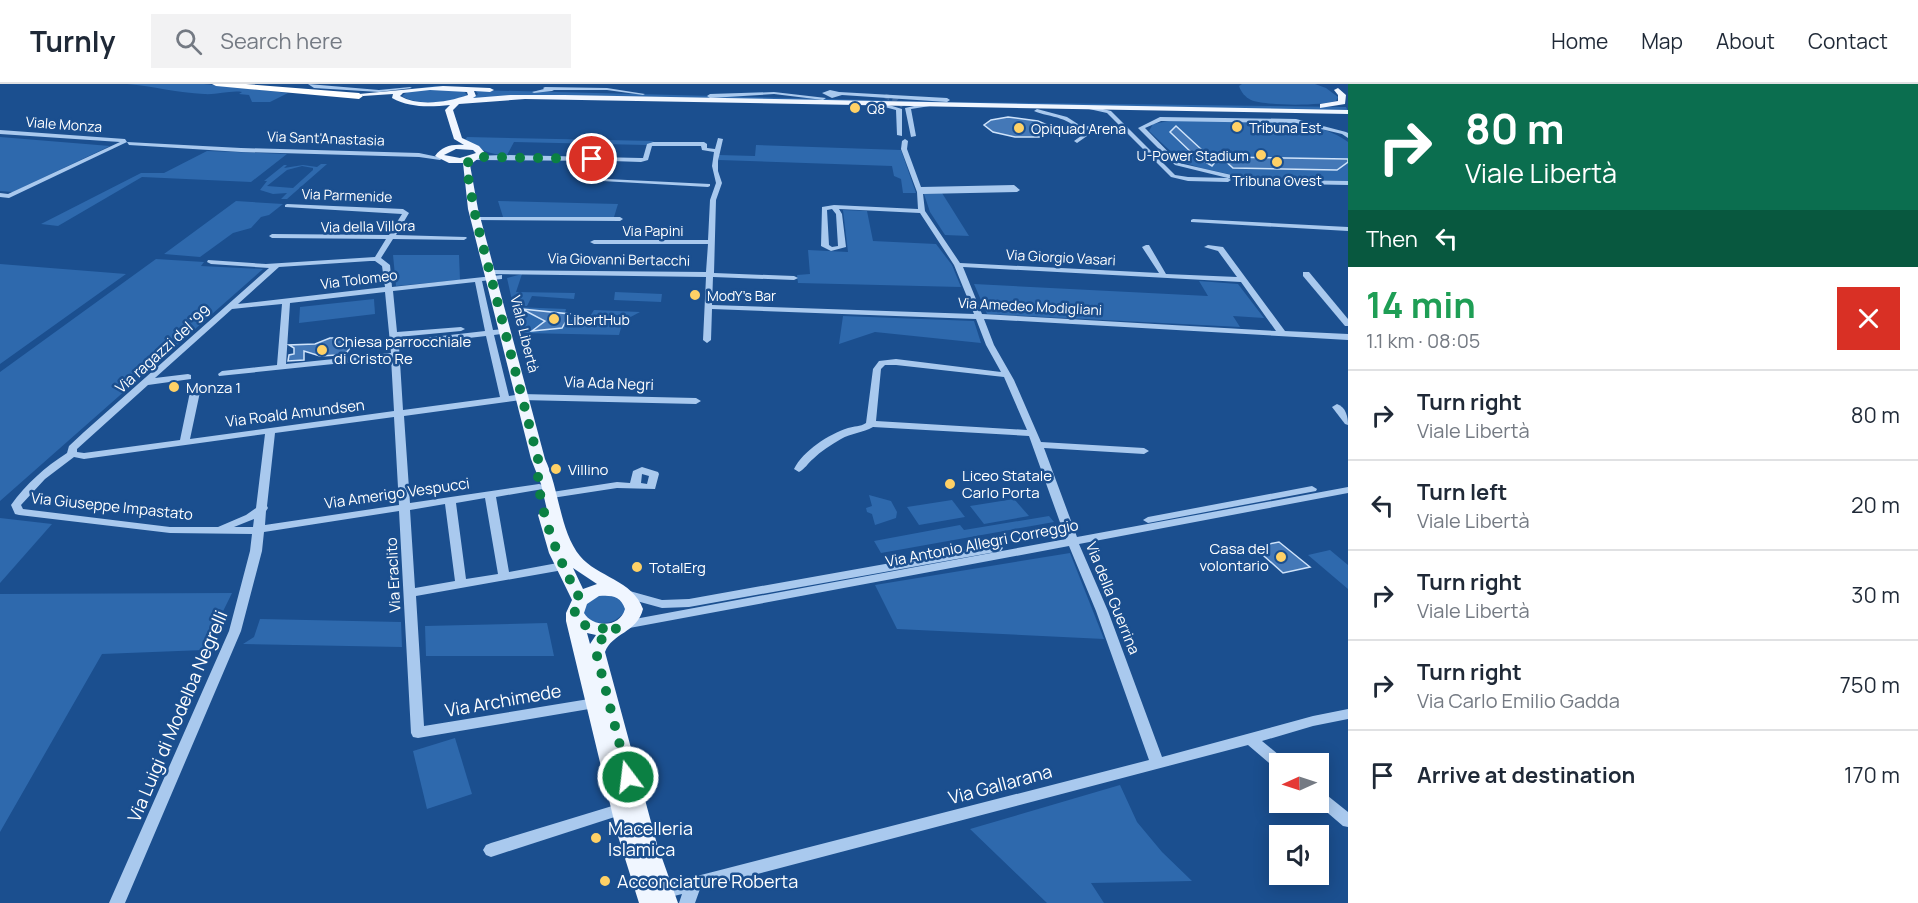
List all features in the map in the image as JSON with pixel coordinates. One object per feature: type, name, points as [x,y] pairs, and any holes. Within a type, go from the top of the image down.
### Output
[{"type":"highway","points":[[216,84],[361,95]]},
{"type":"highway","points":[[239,84],[361,95]]},
{"type":"highway","points":[[278,88],[309,84]]},
{"type":"main road","points":[[361,95],[431,84],[451,85],[466,89],[534,92],[577,89],[710,96],[825,94],[947,100],[1315,109],[1348,113]]},
{"type":"main road","points":[[1327,84],[1348,94]]},
{"type":"main road","points":[[1315,109],[1342,102],[1342,95],[1337,87]]},
{"type":"main road","points":[[466,89],[473,95],[458,101],[450,108],[459,141],[475,154]]},
{"type":"main road","points":[[397,98],[396,94],[401,90]]},
{"type":"main road","points":[[361,95],[429,103],[505,97],[564,97],[1123,108],[1315,109],[1348,106]]},
{"type":"main road","points":[[452,118],[457,109],[477,102],[564,97]]},
{"type":"main road","points":[[429,103],[444,112],[453,143],[444,154]]},
{"type":"main road","points":[[444,154],[475,154]]},
{"type":"main road","points":[[444,154],[475,154]]},
{"type":"main road","name":"Viale Libertà","points":[[444,154],[458,167],[466,198],[474,214]]},
{"type":"main road","name":"Viale Libertà","points":[[475,154],[466,166],[486,277],[504,328],[538,459],[546,473],[545,491],[553,542],[577,604],[578,620],[588,627],[603,630],[619,627]]},
{"type":"main road","name":"Viale Libertà","points":[[545,491],[570,556],[585,570],[624,593]]},
{"type":"main road","points":[[577,604],[598,590],[611,589],[624,593],[632,602],[634,610],[630,619],[598,644],[597,656],[660,899]]},
{"type":"main road","name":"Viale Libertà","points":[[577,604],[576,628],[622,809],[660,899]]},
{"type":"street","points":[[309,84],[314,87],[379,91],[411,88]]},
{"type":"street","points":[[545,88],[577,89]]},
{"type":"street","points":[[534,92],[556,88]]},
{"type":"street","points":[[839,90],[885,96]]},
{"type":"street","points":[[710,96],[765,93],[825,94],[839,90],[947,100]]},
{"type":"street","points":[[876,103],[899,109],[900,135],[895,137],[909,137]]},
{"type":"street","name":"Via della Guerrina","points":[[932,104],[908,108],[909,137],[904,149],[919,191],[922,211],[958,265],[990,345],[1007,375],[1033,433],[1071,538],[1102,611],[1156,763]]},
{"type":"street","name":"Via della Guerrina","points":[[904,107],[909,137]]},
{"type":"street","points":[[1088,107],[1110,112],[1123,108]]},
{"type":"street","points":[[1037,111],[1068,120],[1081,128],[1126,129]]},
{"type":"street","points":[[1110,112],[1173,176],[1195,180],[1348,183]]},
{"type":"street","points":[[1249,181],[1178,164],[1141,128],[1160,119],[1296,121],[1348,136]]},
{"type":"street","points":[[1077,141],[1084,136],[1081,128]]},
{"type":"street","name":"Viale Monza","points":[[0,133],[207,147]]},
{"type":"street","points":[[710,275],[713,200],[718,183],[713,170],[720,139]]},
{"type":"street","points":[[0,195],[9,196],[126,142]]},
{"type":"street","points":[[475,154],[641,160],[646,159],[651,144],[704,144],[704,149],[716,151]]},
{"type":"street","name":"Via Sant'Anastasia","points":[[207,147],[444,154]]},
{"type":"street","points":[[610,159],[604,180],[708,185]]},
{"type":"street","points":[[1014,187],[1017,190],[919,191],[1014,187]]},
{"type":"street","name":"Via Parmenide","points":[[287,206],[406,213],[377,259]]},
{"type":"street","points":[[834,207],[839,214],[842,248],[836,249],[825,246],[824,208],[834,207],[922,211]]},
{"type":"street","points":[[474,214],[620,219]]},
{"type":"street","points":[[1194,221],[1348,229]]},
{"type":"street","name":"Via della Villora","points":[[272,236],[464,238]]},
{"type":"street","name":"Via Papini","points":[[594,242],[710,242]]},
{"type":"street","points":[[1146,247],[1164,276]]},
{"type":"street","points":[[1208,247],[1220,249],[1282,333]]},
{"type":"street","points":[[211,262],[277,265],[377,259],[386,265],[399,415]]},
{"type":"street","name":"Via ragazzi del '99","points":[[72,454],[72,448],[277,265]]},
{"type":"street","name":"Via Giorgio Vasari","points":[[958,265],[1243,280]]},
{"type":"street","name":"Via Giovanni Bertacchi","points":[[486,277],[528,272],[795,278]]},
{"type":"street","points":[[1306,274],[1348,324]]},
{"type":"street","name":"Via Giovanni Bertacchi","points":[[707,340],[710,275]]},
{"type":"street","name":"Via Tolomeo","points":[[230,307],[486,277]]},
{"type":"street","name":"Viale Libertà","points":[[486,277],[489,329],[505,400]]},
{"type":"street","points":[[281,367],[286,302]]},
{"type":"street","name":"Via Amedeo Modigliani","points":[[710,307],[980,317],[1348,337]]},
{"type":"street","points":[[394,340],[504,328]]},
{"type":"street","points":[[222,374],[281,367],[281,370],[395,355]]},
{"type":"street","points":[[799,469],[805,459],[849,431],[866,429],[871,424],[877,369],[882,363],[896,362],[1007,375]]},
{"type":"street","points":[[146,382],[188,377]]},
{"type":"street","points":[[184,442],[195,392]]},
{"type":"street","name":"Via Roald Amundsen","points":[[72,454],[84,456],[521,397]]},
{"type":"street","name":"Via Ada Negri","points":[[521,397],[696,401]]},
{"type":"street","points":[[1337,407],[1348,422]]},
{"type":"street","name":"Via Eraclito","points":[[399,415],[418,733]]},
{"type":"street","points":[[871,424],[1033,433]]},
{"type":"street","name":"Via Luigi di Modelba Negrelli","points":[[117,903],[235,631],[256,551],[263,508],[270,431]]},
{"type":"street","points":[[1037,445],[1144,451]]},
{"type":"street","name":"Via Giuseppe Impastato","points":[[72,454],[58,462],[21,498],[16,505],[19,512],[170,530],[247,531],[260,528]]},
{"type":"street","name":"Via Antonio Allegri Correggio","points":[[619,627],[1348,483]]},
{"type":"street","points":[[545,491],[617,485],[635,486]]},
{"type":"street","name":"Via Antonio Allegri Correggio","points":[[624,593],[662,604],[689,603],[1348,490]]},
{"type":"street","name":"Via Amerigo Vespucci","points":[[260,528],[490,495],[545,491]]},
{"type":"street","points":[[490,495],[504,577]]},
{"type":"street","points":[[450,501],[461,584]]},
{"type":"street","name":"Via Giuseppe Impastato","points":[[214,530],[240,522],[263,508]]},
{"type":"street","points":[[410,593],[563,566]]},
{"type":"street","name":"Via Archimede","points":[[418,733],[595,703]]},
{"type":"street","name":"Via Gallarana","points":[[660,899],[694,883],[1348,714]]},
{"type":"street","points":[[1250,738],[1269,754]]},
{"type":"street","points":[[1329,805],[1348,821]]},
{"type":"street","points":[[491,850],[622,809]]},
{"type":"street","points":[[687,903],[694,883]]},
{"type":"shaded area","points":[[127,84],[204,84],[288,93],[270,102],[252,102],[249,95],[239,94],[242,92],[194,93]]},
{"type":"shaded area","points":[[1242,84],[1315,84],[1326,88],[1338,97],[1336,101],[1318,104],[1293,105],[1258,102],[1251,100],[1242,92],[1239,86]]},
{"type":"shaded area","points":[[435,86],[463,90],[467,95],[453,100],[434,102],[415,101],[402,96],[411,89]]},
{"type":"shaded area","points":[[475,90],[951,102],[1346,107],[1348,111],[550,96],[471,99],[478,94]]},
{"type":"shaded area","name":"U-Power Stadium","points":[[1174,120],[1264,120],[1311,126],[1332,133],[1348,142],[1348,181],[1247,178],[1182,162],[1149,131],[1153,124]]},
{"type":"shaded area","points":[[0,137],[110,146],[13,192],[0,191]]},
{"type":"shaded area","points":[[467,137],[654,141],[646,145],[514,142],[507,155],[480,149],[465,140]]},
{"type":"shaded area","points":[[756,145],[901,150],[916,193],[903,193],[901,179],[894,176],[892,166],[719,160],[719,155],[755,156]]},
{"type":"shaded area","points":[[207,151],[287,154],[251,182],[142,177],[58,226],[41,224],[141,173],[164,173]]},
{"type":"shaded area","points":[[327,164],[287,199],[281,199],[287,193],[273,194],[260,190],[267,181],[264,181],[284,165],[287,165],[284,168],[303,165],[317,167]],"holes":[[[302,166],[313,168],[293,188],[267,186],[287,170]]]},
{"type":"shaded area","points":[[942,193],[969,236],[945,235],[930,212],[924,194]]},
{"type":"shaded area","points":[[236,201],[283,204],[269,215],[261,217],[251,228],[233,233],[200,257],[164,254]]},
{"type":"shaded area","points":[[498,201],[618,204],[614,217],[503,217]]},
{"type":"shaded area","points":[[843,210],[867,211],[873,241],[936,244],[952,265],[961,287],[798,283],[797,275],[810,274],[808,250],[848,252]]},
{"type":"shaded area","points":[[393,255],[459,255],[460,280],[396,286]]},
{"type":"shaded area","points":[[156,259],[204,262],[201,266],[263,269],[0,501],[0,372]]},
{"type":"shaded area","points":[[0,264],[126,274],[0,364]]},
{"type":"shaded area","points":[[522,274],[516,292],[575,293],[574,299],[532,296],[527,306],[513,305],[507,278]]},
{"type":"shaded area","points":[[1199,281],[1238,284],[1264,318],[1233,316],[1240,327],[987,314],[974,284],[1208,296]]},
{"type":"shaded area","points":[[615,292],[662,294],[661,302],[614,300]]},
{"type":"shaded area","points":[[374,299],[375,314],[299,323],[300,307]]},
{"type":"shaded area","points":[[514,307],[566,309],[563,320],[587,321],[594,310],[640,312],[623,321],[619,335],[521,333]]},
{"type":"shaded area","points":[[843,316],[974,321],[981,343],[875,332],[839,344]]},
{"type":"shaded area","points":[[869,495],[891,501],[897,512],[896,518],[875,525],[872,514],[867,512],[866,508],[872,506]]},
{"type":"shaded area","points":[[1014,499],[1029,516],[984,524],[970,506]]},
{"type":"shaded area","points":[[952,500],[965,517],[919,525],[907,507]]},
{"type":"shaded area","points":[[1049,516],[1054,522],[881,553],[874,541],[960,525],[964,530]]},
{"type":"shaded area","points":[[0,518],[52,524],[0,583]]},
{"type":"shaded area","points":[[1330,550],[1348,565],[1348,589],[1308,555]]},
{"type":"shaded area","points":[[1070,553],[1104,639],[897,629],[875,585]]},
{"type":"shaded area","points":[[232,593],[204,650],[102,654],[0,832],[0,594]]},
{"type":"shaded area","points":[[601,595],[617,597],[626,607],[625,612],[610,622],[591,622],[583,613],[583,607],[593,597]]},
{"type":"shaded area","points":[[260,619],[401,622],[402,647],[243,644],[254,637]]},
{"type":"shaded area","points":[[547,623],[554,656],[426,656],[425,626]]},
{"type":"shaded area","points":[[455,738],[472,794],[427,809],[413,751]]},
{"type":"shaded area","points":[[1120,785],[1137,822],[1162,852],[1192,881],[1091,883],[1104,903],[1047,903],[970,829]]},
{"type":"building","name":"Opiquad Arena","points":[[1008,117],[1038,121],[1053,131],[1040,137],[1015,137],[993,132],[984,125],[991,120]]},
{"type":"building","points":[[1176,126],[1215,162],[1212,166],[1194,155],[1170,132]]},
{"type":"building","name":"Tribuna Ovest","points":[[1221,157],[1348,159],[1348,162],[1337,170],[1233,168]]},
{"type":"building","name":"LibertHub","points":[[522,309],[570,314],[562,328],[532,331],[545,321]]},
{"type":"building","name":"Chiesa parrocchiale di Cristo Re","points":[[330,338],[347,338],[353,344],[347,352],[337,355],[320,356],[304,351],[304,360],[288,361],[289,355],[294,354],[294,348],[289,345],[315,344]]},
{"type":"building","name":"Casa del volontario","points":[[1279,542],[1310,567],[1283,573],[1254,547]]},
{"type":"tunnel","points":[[885,96],[897,100],[904,107]]},
{"type":"place","name":"Q8","points":[[855,108]]},
{"type":"place","name":"Tribuna Est","points":[[1237,127]]},
{"type":"place","name":"Opiquad Arena","points":[[1019,128]]},
{"type":"place","name":"U-Power Stadium","points":[[1261,155]]},
{"type":"place","name":"Tribuna Ovest","points":[[1277,162]]},
{"type":"place","name":"ModY's Bar","points":[[695,295]]},
{"type":"place","name":"LibertHub","points":[[554,319]]},
{"type":"place","name":"Chiesa parrocchiale di Cristo Re","points":[[322,350]]},
{"type":"place","name":"Monza 1","points":[[174,387]]},
{"type":"place","name":"Villino","points":[[556,469]]},
{"type":"place","name":"Liceo Statale Carlo Porta","points":[[950,484]]},
{"type":"place","name":"Casa del volontario","points":[[1281,557]]},
{"type":"place","name":"TotalErg","points":[[637,567]]},
{"type":"place","name":"Macelleria Islamica","points":[[596,838]]},
{"type":"place","name":"Acconciature Roberta","points":[[605,881]]},
{"type":"route","points":[[592,159],[483,157],[470,159],[466,166],[473,209],[538,459],[537,479],[553,542],[580,599],[575,606],[575,615],[582,624],[595,629],[618,627],[601,640],[596,652],[628,777]]}]
